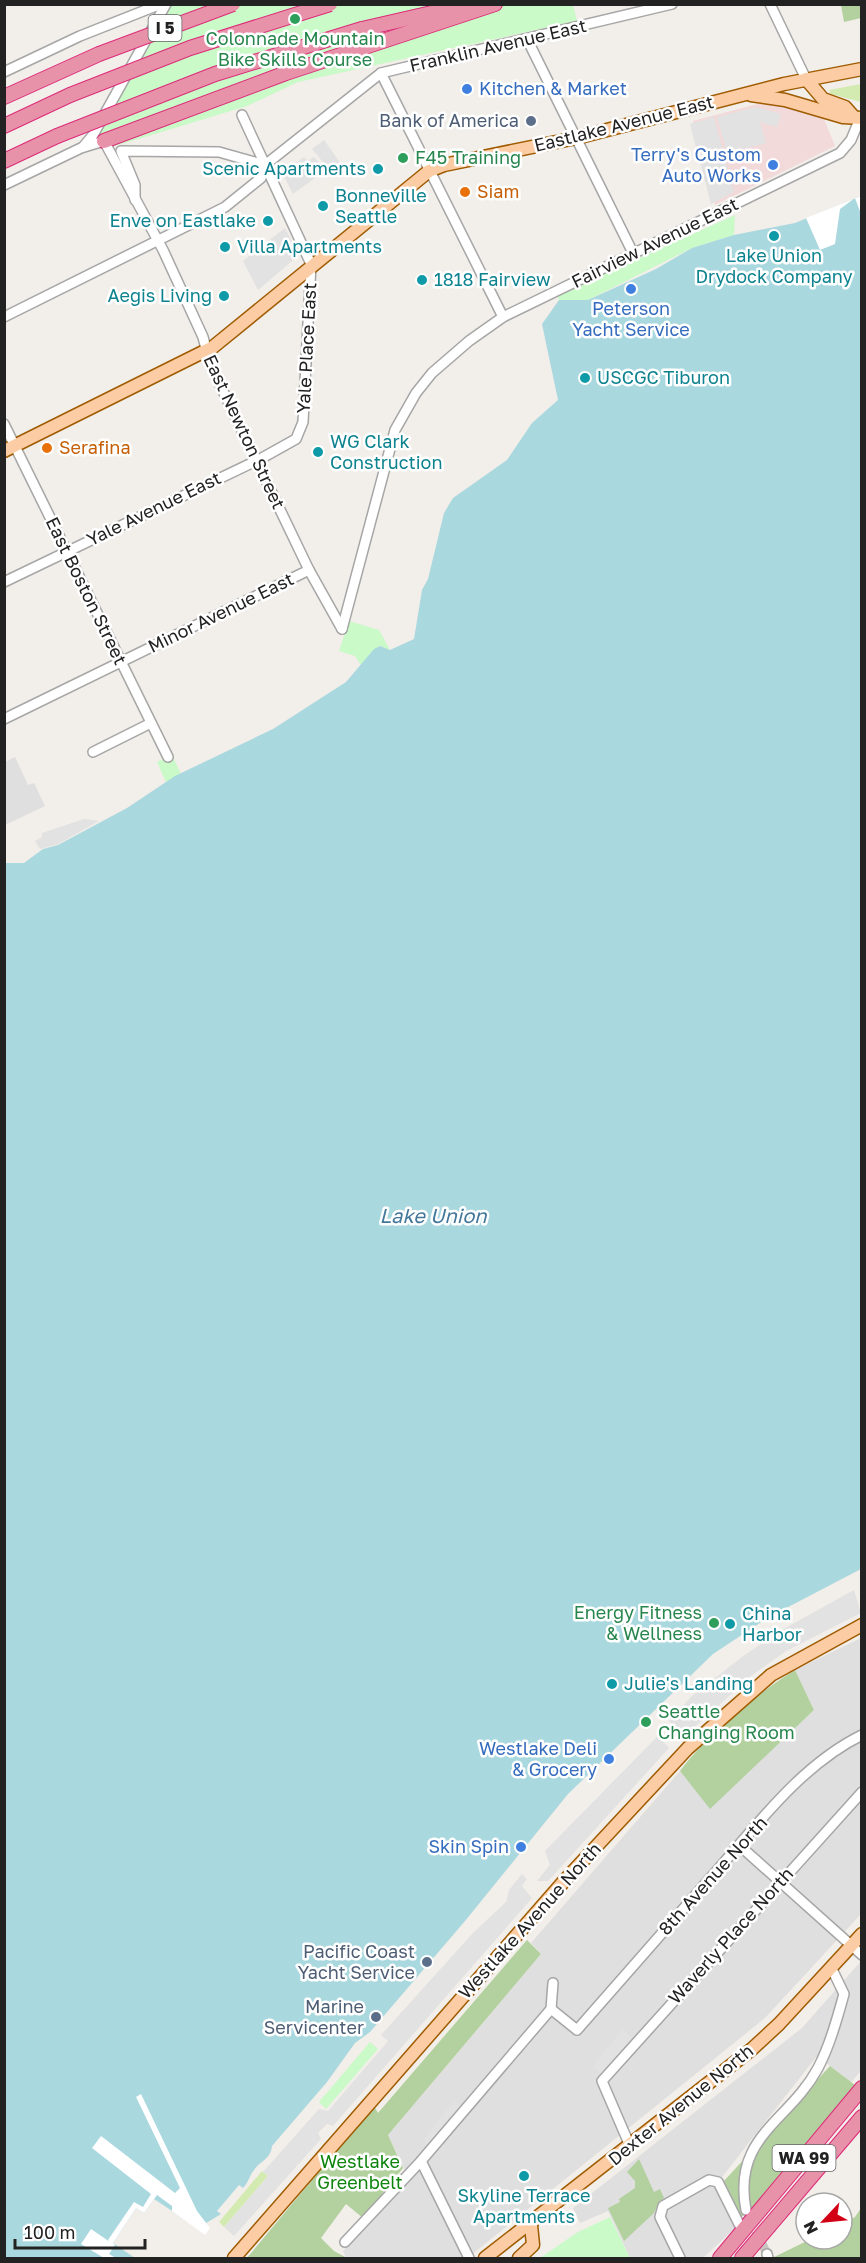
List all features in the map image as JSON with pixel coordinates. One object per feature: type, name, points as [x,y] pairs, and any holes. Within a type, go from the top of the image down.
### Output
[{"type":"highway","name":"I 5","points":[[4,97],[99,54],[232,4]]},
{"type":"highway","points":[[4,126],[70,95],[214,39],[330,4]]},
{"type":"highway","points":[[4,161],[151,97],[258,59],[362,29],[471,4]]},
{"type":"highway","points":[[104,141],[302,68],[495,4]]},
{"type":"highway","name":"WA 99","points":[[720,2259],[861,2088]]},
{"type":"highway","name":"WA 99","points":[[742,2259],[861,2117]]},
{"type":"main road","name":"Eastlake Avenue East","points":[[10,448],[206,351],[429,171],[444,165],[576,138],[806,79],[861,69]]},
{"type":"main road","points":[[806,79],[823,99],[845,107],[858,117]]},
{"type":"main road","points":[[741,95],[785,99],[843,117],[858,117]]},
{"type":"main road","name":"Westlake Avenue North","points":[[234,2259],[551,1895],[688,1748],[771,1675],[861,1625]]},
{"type":"main road","name":"Dexter Avenue North","points":[[485,2259],[752,2049],[780,2024],[861,1934]]},
{"type":"main road","points":[[519,2259],[533,2245],[531,2225]]},
{"type":"street","points":[[4,72],[80,36],[163,4]]},
{"type":"street","points":[[81,148],[93,135],[163,4]]},
{"type":"street","name":"Franklin Avenue East","points":[[4,317],[225,207],[261,178],[265,165],[381,73],[672,4]]},
{"type":"street","points":[[770,4],[806,79]]},
{"type":"street","points":[[527,39],[633,253]]},
{"type":"street","points":[[381,73],[503,317]]},
{"type":"street","points":[[242,115],[311,264]]},
{"type":"street","name":"Fairview Avenue East","points":[[342,629],[395,430],[416,393],[432,373],[469,340],[503,317],[840,153],[851,140],[858,117]]},
{"type":"street","points":[[4,185],[81,148],[104,141]]},
{"type":"street","name":"East Newton Street","points":[[104,141],[158,242],[256,460],[309,570],[342,629]]},
{"type":"street","name":"East Newton Street","points":[[135,201],[135,185],[120,152],[219,152],[265,165]]},
{"type":"street","name":"Yale Place East","points":[[300,432],[303,422],[311,264]]},
{"type":"street","name":"East Boston Street","points":[[4,424],[10,448],[67,551],[168,757]]},
{"type":"street","name":"Yale Avenue East","points":[[4,582],[256,460],[296,439],[300,432]]},
{"type":"street","name":"Minor Avenue East","points":[[4,719],[309,570]]},
{"type":"street","points":[[93,752],[151,723]]},
{"type":"street","name":"8th Avenue North","points":[[551,2008],[578,2030],[739,1845],[828,1754],[861,1735]]},
{"type":"street","name":"Waverly Place North","points":[[630,2146],[602,2081],[861,1792]]},
{"type":"street","points":[[739,1845],[861,1955]]},
{"type":"street","points":[[746,2210],[743,2183],[754,2146],[817,2069],[833,2033],[844,1994],[831,1967]]},
{"type":"street","points":[[345,2242],[421,2161],[551,2008],[553,1983]]},
{"type":"street","points":[[421,2161],[470,2259]]},
{"type":"street","points":[[680,2259],[660,2217],[661,2210],[663,2206],[714,2180],[718,2182],[743,2232]]},
{"type":"shaded area","points":[[765,102],[824,119],[835,146],[715,205],[693,121]]},
{"type":"shaded area","points":[[756,107],[781,114],[777,127],[760,122],[766,143],[727,153],[717,117]]},
{"type":"shaded area","points":[[714,117],[734,192],[711,204],[699,158],[703,157],[700,147],[696,148],[690,124]]},
{"type":"shaded area","points":[[324,140],[343,167],[334,175],[312,149]]},
{"type":"shaded area","points":[[304,157],[308,161],[314,157],[320,164],[314,169],[319,175],[293,194],[283,174]]},
{"type":"shaded area","points":[[285,228],[299,255],[258,290],[243,261]]},
{"type":"shaded area","points":[[15,757],[28,785],[34,783],[45,806],[5,825],[5,762]]},
{"type":"shaded area","points":[[84,819],[99,821],[58,844],[40,849],[35,841],[42,837],[42,833]]},
{"type":"shaded area","points":[[854,1590],[861,1613],[786,1651],[751,1676],[684,1737],[669,1721],[692,1696],[742,1657],[780,1631]]},
{"type":"shaded area","points":[[861,1638],[861,1914],[765,2018],[475,2252],[464,2258],[346,2258],[343,2251],[410,2181],[388,2135],[541,1954],[531,1943],[680,1771],[710,1808],[814,1710],[795,1670]]},
{"type":"shaded area","points":[[658,1736],[669,1748],[548,1881],[537,1881],[550,1865],[545,1851]]},
{"type":"shaded area","points":[[522,1874],[527,1879],[522,1886],[532,1898],[333,2126],[327,2124],[318,2133],[321,2139],[234,2236],[224,2227],[268,2176],[263,2172],[319,2109],[328,2111],[388,2041],[381,2035],[473,1933],[506,1902],[509,1890]]},
{"type":"shaded area","points":[[861,1961],[861,2071],[851,2082],[817,2056],[715,2186],[735,2228],[703,2258],[630,2258],[608,2211],[580,2223],[573,2208],[802,2028]]},
{"type":"shaded area","points":[[623,2029],[632,2038],[601,2074],[592,2067]]},
{"type":"shaded area","points":[[454,2101],[459,2106],[428,2145],[423,2140]]},
{"type":"green space","points":[[172,5],[573,5],[577,21],[298,82],[247,106],[112,147],[97,132],[143,46]]},
{"type":"green space","points":[[841,5],[861,5],[861,18],[844,22]]},
{"type":"green space","points":[[861,84],[861,102],[831,94],[829,90]]},
{"type":"green space","points":[[735,215],[734,235],[692,248],[588,300],[559,300],[557,295]]},
{"type":"green space","points":[[349,621],[379,630],[390,650],[380,646],[361,665],[355,656],[339,651]]},
{"type":"green space","points":[[172,755],[181,774],[166,782],[157,762]]},
{"type":"green space","points":[[795,1670],[814,1710],[710,1809],[680,1771],[703,1744],[733,1716],[765,1690]]},
{"type":"green space","name":"Westlake Greenbelt","points":[[527,1940],[541,1954],[388,2135],[403,2168],[363,2218],[346,2204],[321,2238],[334,2251],[347,2258],[247,2258],[374,2106],[378,2113]]},
{"type":"green space","points":[[370,2042],[378,2049],[326,2109],[319,2102]]},
{"type":"green space","points":[[830,2066],[855,2085],[753,2209],[741,2217],[724,2181]]},
{"type":"green space","points":[[639,2159],[654,2192],[660,2189],[664,2198],[659,2202],[654,2213],[624,2241],[608,2208],[620,2202],[619,2199],[635,2188],[635,2181],[627,2172]]},
{"type":"green space","points":[[262,2171],[268,2176],[224,2227],[219,2222]]},
{"type":"green space","points":[[861,2208],[861,2258],[772,2258],[794,2247],[794,2251],[854,2251],[855,2217]]},
{"type":"green space","points":[[610,2217],[630,2258],[540,2258],[578,2232]]},
{"type":"water","name":"Lake Union","points":[[861,196],[861,1569],[769,1617],[713,1654],[568,1794],[465,1921],[370,2032],[355,2043],[327,2082],[272,2146],[270,2154],[256,2167],[245,2186],[243,2188],[239,2185],[217,2211],[221,2214],[198,2228],[154,2199],[144,2213],[136,2208],[113,2243],[135,2258],[5,2258],[5,863],[24,863],[43,849],[58,845],[127,808],[175,776],[273,729],[346,682],[374,649],[380,646],[390,650],[414,639],[422,590],[428,579],[444,513],[453,498],[507,460],[532,423],[558,400],[542,324],[559,300],[588,300],[656,269],[692,248],[734,235],[795,223]]},
{"type":"pier","points":[[861,196],[861,214],[855,198]]},
{"type":"pier","points":[[854,199],[840,209],[835,244],[820,250],[806,218]]},
{"type":"pier","points":[[141,2094],[197,2211],[210,2228],[205,2235],[172,2211],[172,2206],[157,2195],[144,2213],[136,2208],[113,2243],[115,2245],[109,2254],[116,2258],[104,2258],[81,2244],[91,2229],[110,2242],[108,2240],[134,2202],[143,2207],[151,2194],[92,2148],[101,2136],[175,2193],[180,2188],[136,2097]]},
{"type":"tunnel","points":[[750,2219],[767,2254]]},
{"type":"place","name":"Colonnade Mountain Bike Skills Course","points":[[295,19]]},
{"type":"place","name":"Kitchen & Market","points":[[467,89]]},
{"type":"place","name":"Bank of America","points":[[531,121]]},
{"type":"place","name":"F45 Training","points":[[403,158]]},
{"type":"place","name":"Terry's Custom Auto Works","points":[[773,165]]},
{"type":"place","name":"Scenic Apartments","points":[[378,169]]},
{"type":"place","name":"Siam","points":[[465,192]]},
{"type":"place","name":"Bonneville Seattle","points":[[323,206]]},
{"type":"place","name":"Enve on Eastlake","points":[[268,221]]},
{"type":"place","name":"Lake Union Drydock Company","points":[[774,236]]},
{"type":"place","name":"Villa Apartments","points":[[225,247]]},
{"type":"place","name":"1818 Fairview","points":[[422,280]]},
{"type":"place","name":"Peterson Yacht Service","points":[[631,289]]},
{"type":"place","name":"Aegis Living","points":[[224,296]]},
{"type":"place","name":"USCGC Tiburon","points":[[585,378]]},
{"type":"place","name":"Serafina","points":[[47,448]]},
{"type":"place","name":"WG Clark Construction","points":[[318,452]]},
{"type":"place","name":"Energy Fitness & Wellness","points":[[714,1623]]},
{"type":"place","name":"China Harbor","points":[[730,1624]]},
{"type":"place","name":"Julie's Landing","points":[[612,1684]]},
{"type":"place","name":"Seattle Changing Room","points":[[646,1722]]},
{"type":"place","name":"Westlake Deli & Grocery","points":[[609,1759]]},
{"type":"place","name":"Skin Spin","points":[[521,1847]]},
{"type":"place","name":"Pacific Coast Yacht Service","points":[[427,1962]]},
{"type":"place","name":"Marine Servicenter","points":[[376,2017]]},
{"type":"place","name":"Skyline Terrace Apartments","points":[[524,2176]]}]
